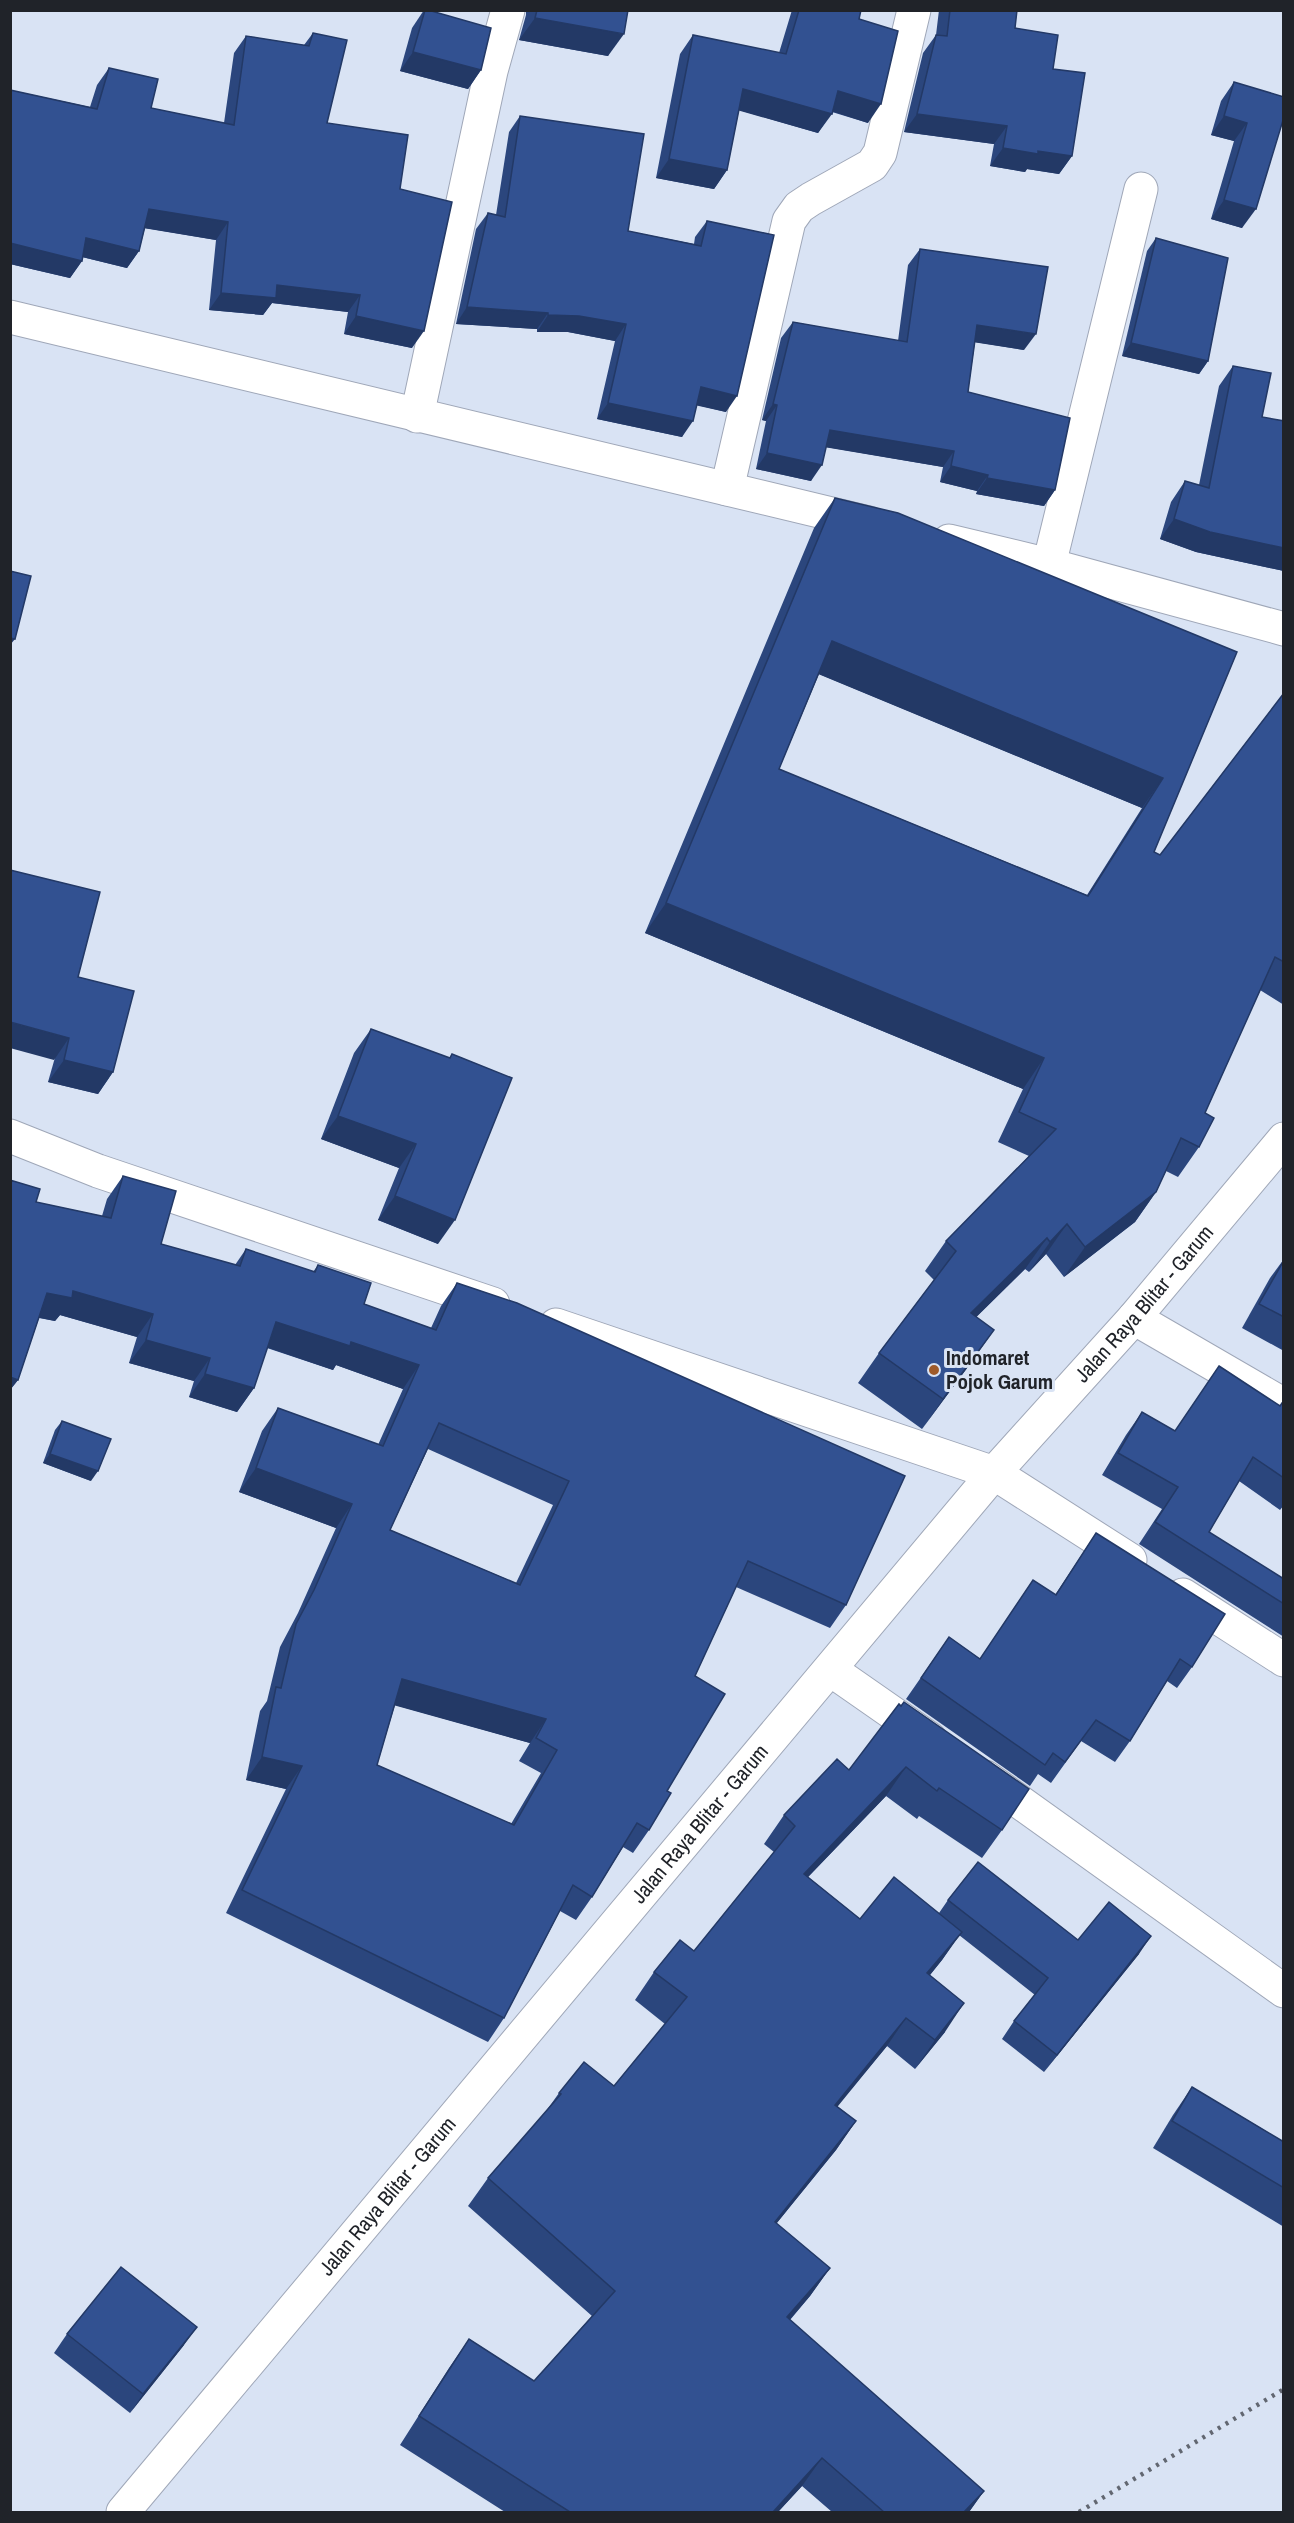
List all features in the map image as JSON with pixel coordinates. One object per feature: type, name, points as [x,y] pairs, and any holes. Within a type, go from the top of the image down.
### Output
[{"type":"main road","points":[[417,416],[491,71],[508,10]]},
{"type":"main road","points":[[727,489],[789,221],[799,207],[872,165],[880,153],[914,10]]},
{"type":"main road","points":[[1049,565],[1141,189]]},
{"type":"main road","points":[[10,317],[417,416],[1049,565],[1284,629]]},
{"type":"main road","points":[[10,1136],[98,1171],[994,1473],[1284,1660]]},
{"type":"main road","name":"Jalan Raya Blitar - Garum","points":[[123,2512],[994,1473],[1134,1318],[1284,1139]]},
{"type":"main road","points":[[1134,1318],[1284,1405]]},
{"type":"main road","points":[[831,1670],[1052,1823],[1284,1991]]},
{"type":"building","points":[[425,10],[491,28],[481,70],[413,52]]},
{"type":"building","points":[[537,10],[628,10],[624,34],[535,18]]},
{"type":"building","points":[[799,10],[861,10],[859,19],[898,31],[881,104],[838,91],[832,114],[743,89],[727,170],[669,159],[693,35],[786,54]]},
{"type":"building","points":[[950,10],[1017,10],[1015,28],[1058,35],[1053,69],[1085,73],[1072,156],[1038,151],[1038,154],[1003,148],[1007,126],[917,114],[936,35],[947,36]]},
{"type":"building","points":[[313,33],[347,40],[327,123],[408,135],[400,189],[452,202],[424,331],[356,316],[360,295],[277,285],[276,298],[221,293],[228,222],[149,209],[139,251],[86,238],[82,261],[10,243],[10,90],[97,109],[109,68],[158,79],[151,108],[234,125],[246,36],[309,46]]},
{"type":"building","points":[[1234,82],[1284,97],[1284,117],[1256,209],[1224,200],[1247,123],[1224,116]]},
{"type":"building","points":[[520,116],[644,134],[628,231],[701,246],[707,221],[774,235],[737,396],[701,387],[693,421],[608,403],[626,324],[579,316],[467,307],[488,213],[505,217]]},
{"type":"building","points":[[1156,238],[1228,258],[1208,361],[1131,343]]},
{"type":"building","points":[[920,249],[1048,267],[1036,334],[977,325],[968,392],[1070,418],[1055,490],[987,478],[988,475],[951,466],[954,451],[830,430],[822,465],[767,453],[777,405],[773,404],[793,322],[907,342]]},
{"type":"building","points":[[1233,366],[1271,373],[1262,417],[1284,421],[1284,548],[1210,532],[1174,519],[1185,481],[1209,488]]},
{"type":"building","points":[[835,498],[898,513],[1237,652],[1154,852],[1160,855],[1284,693],[1284,962],[1275,957],[1205,1113],[1214,1118],[1199,1147],[1181,1138],[1156,1192],[1085,1247],[1067,1224],[1050,1242],[1047,1238],[971,1313],[994,1330],[943,1399],[879,1353],[956,1251],[946,1241],[1056,1129],[1019,1112],[1044,1058],[666,903]],"holes":[[[832,641],[1163,778],[1088,896],[779,769]]]},
{"type":"building","points":[[10,571],[31,576],[15,639],[10,638]]},
{"type":"building","points":[[10,870],[100,892],[78,977],[134,991],[113,1072],[64,1060],[69,1038],[10,1022]]},
{"type":"building","points":[[371,1029],[450,1058],[452,1054],[512,1078],[455,1220],[395,1196],[416,1144],[338,1116]]},
{"type":"building","points":[[123,1176],[176,1191],[161,1244],[240,1266],[246,1249],[315,1272],[318,1265],[371,1283],[364,1304],[436,1330],[457,1283],[517,1303],[905,1476],[846,1605],[748,1561],[695,1676],[725,1694],[667,1791],[671,1793],[649,1830],[637,1823],[592,1897],[573,1885],[504,2018],[242,1890],[302,1766],[262,1757],[276,1687],[281,1688],[296,1624],[314,1590],[352,1504],[256,1468],[278,1408],[383,1446],[419,1365],[351,1342],[350,1346],[276,1322],[254,1388],[205,1374],[210,1358],[146,1340],[153,1314],[73,1291],[72,1298],[47,1293],[18,1380],[10,1377],[10,1180],[40,1189],[36,1202],[111,1218]],"holes":[[[439,1423],[569,1481],[520,1585],[390,1530]],[[402,1679],[546,1719],[536,1738],[557,1750],[514,1825],[377,1765]]]},
{"type":"building","points":[[1284,1260],[1284,1317],[1259,1304]]},
{"type":"building","points":[[1219,1366],[1280,1406],[1284,1404],[1284,1478],[1253,1457],[1209,1532],[1284,1579],[1284,1604],[1155,1522],[1178,1487],[1118,1453],[1142,1412],[1175,1431]]},
{"type":"building","points":[[62,1421],[111,1439],[98,1471],[50,1454]]},
{"type":"building","points":[[1096,1533],[1225,1614],[1192,1667],[1180,1659],[1130,1741],[1096,1720],[1065,1762],[1053,1753],[1045,1765],[921,1678],[949,1637],[980,1659],[1033,1580],[1056,1595]]},
{"type":"building","points":[[904,1702],[1029,1789],[1002,1830],[939,1788],[937,1791],[906,1767],[804,1874],[860,1919],[894,1877],[962,1932],[927,1973],[964,2003],[935,2040],[906,2018],[835,2105],[856,2121],[775,2222],[830,2268],[787,2317],[984,2491],[964,2512],[884,2512],[822,2458],[773,2512],[570,2512],[419,2416],[469,2339],[534,2381],[615,2291],[488,2178],[561,2094],[559,2093],[584,2062],[614,2086],[687,1997],[654,1972],[680,1940],[694,1951],[795,1826],[784,1815],[837,1759],[849,1770],[899,1704],[901,1706]]},
{"type":"building","points":[[978,1862],[1078,1940],[1109,1902],[1151,1936],[1057,2055],[1014,2021],[1048,1978],[948,1900]]},
{"type":"building","points":[[1192,2087],[1284,2142],[1284,2188],[1172,2121]]},
{"type":"building","points":[[121,2267],[197,2327],[143,2394],[67,2334]]},
{"type":"railway","points":[[1079,2512],[1284,2389]]},
{"type":"place","name":"Indomaret Pojok Garum","points":[[934,1370]]}]
